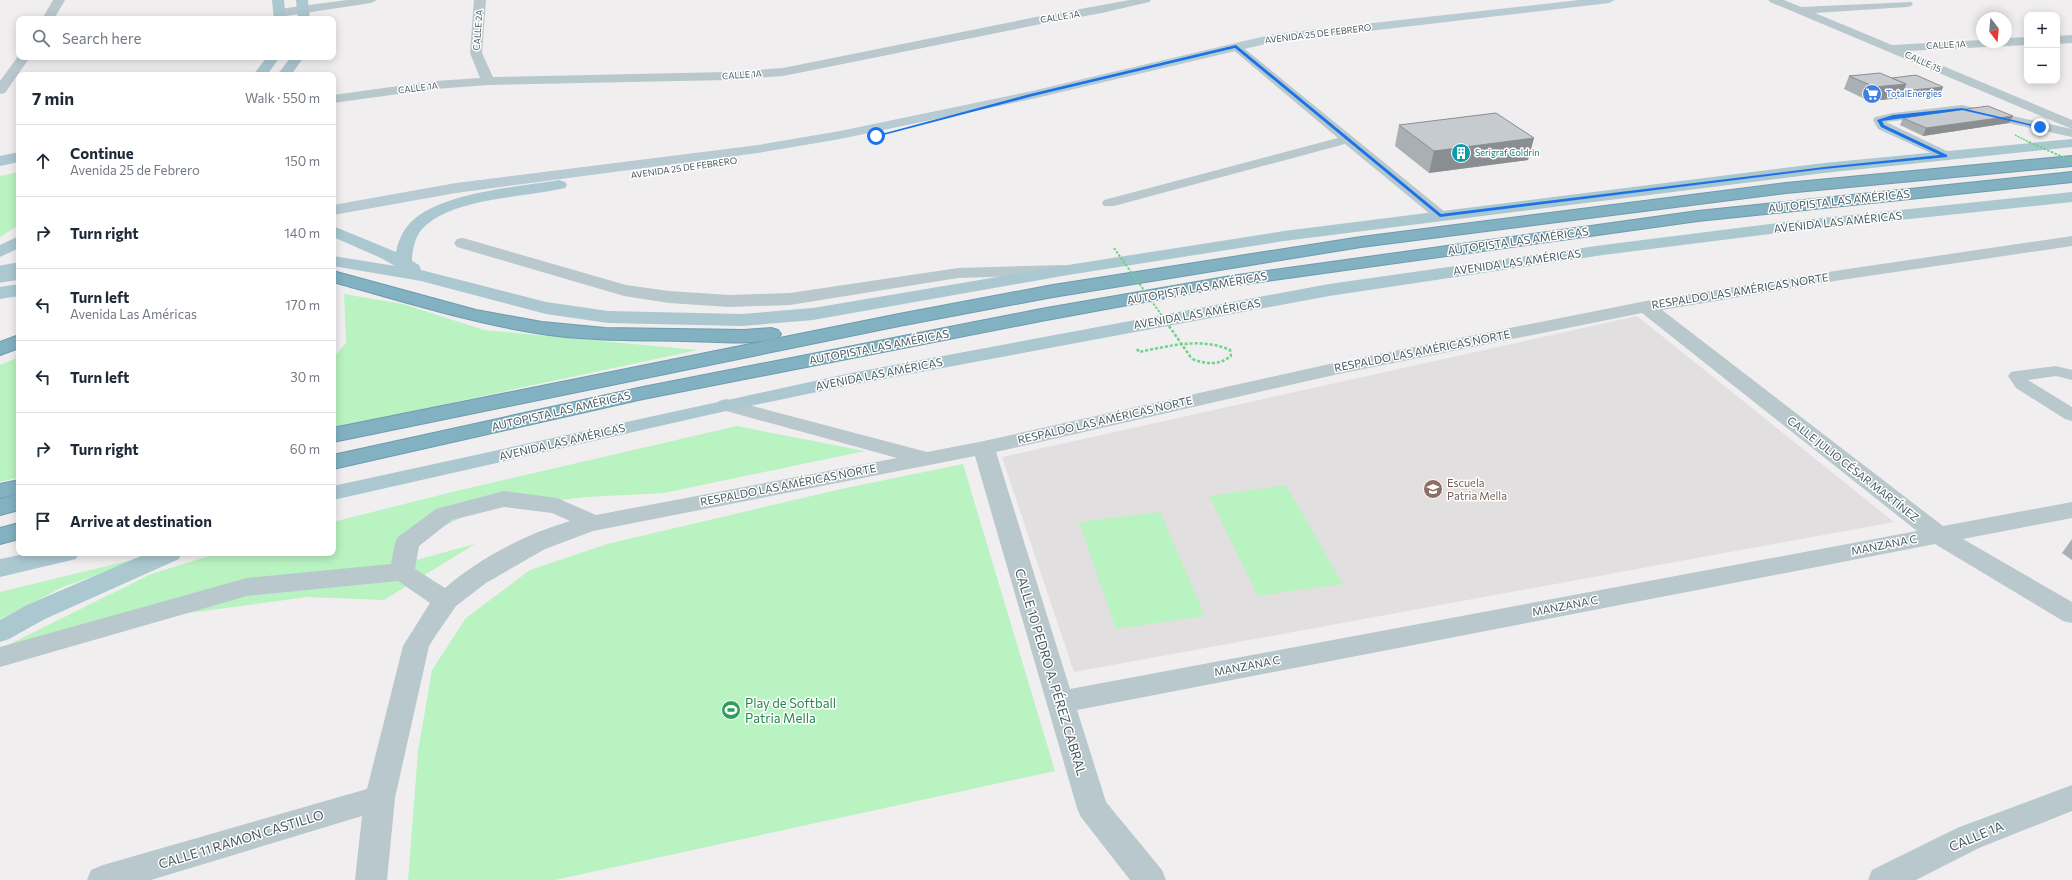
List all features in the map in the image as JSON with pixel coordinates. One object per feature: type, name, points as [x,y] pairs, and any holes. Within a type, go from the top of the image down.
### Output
[{"type":"highway","name":"AUTOPISTA LAS AMÉRICAS","points":[[336,434],[899,320],[1053,291],[1361,242],[1786,188],[2072,161]]},
{"type":"highway","name":"AUTOPISTA LAS AMÉRICAS","points":[[336,461],[643,393],[1041,315],[1231,281],[1698,216],[2072,177]]},
{"type":"highway","points":[[336,277],[474,315],[542,328],[605,334],[744,336],[809,331],[899,320]]},
{"type":"highway","points":[[0,349],[16,342]]},
{"type":"highway","points":[[0,491],[16,487]]},
{"type":"highway","points":[[0,507],[16,503]]},
{"type":"highway","points":[[0,536],[16,532]]},
{"type":"main road","points":[[278,0],[279,16]]},
{"type":"main road","name":"AVENIDA 25 DE FEBRERO","points":[[336,209],[456,188],[766,148],[907,122],[1032,95],[1274,38],[1609,0]]},
{"type":"main road","points":[[262,72],[272,60]]},
{"type":"main road","points":[[286,72],[296,60]]},
{"type":"main road","name":"AVENIDA 25 DE FEBRERO","points":[[336,219],[439,201],[773,155],[869,137],[1032,95]]},
{"type":"main road","points":[[336,262],[422,276],[546,308],[608,317],[742,320],[813,314],[1068,270],[1284,236],[1440,215],[1816,169],[2072,143]]},
{"type":"main road","points":[[402,262],[403,251],[417,226],[449,206],[474,199],[559,185]]},
{"type":"main road","name":"AVENIDA LAS AMÉRICAS","points":[[336,492],[726,405],[850,379],[1329,290],[1603,250],[1785,227],[2072,197]]},
{"type":"main road","points":[[336,232],[402,262],[422,276]]},
{"type":"main road","points":[[0,252],[16,243]]},
{"type":"main road","points":[[0,262],[16,259]]},
{"type":"main road","points":[[0,274],[16,265]]},
{"type":"main road","points":[[0,274],[16,271]]},
{"type":"main road","points":[[0,293],[16,290]]},
{"type":"main road","points":[[336,501],[576,439]]},
{"type":"main road","points":[[0,568],[54,556]]},
{"type":"main road","points":[[0,632],[36,612],[163,556]]},
{"type":"street","points":[[50,16],[59,0]]},
{"type":"street","points":[[279,16],[303,9],[371,0]]},
{"type":"street","name":"CALLE 2A","points":[[480,0],[476,53],[488,81]]},
{"type":"street","points":[[1086,0],[1102,10]]},
{"type":"street","name":"CALLE 1A","points":[[336,99],[436,85],[488,81],[728,76],[783,72],[1040,20],[1102,10],[1145,0]]},
{"type":"street","name":"CALLE 15","points":[[1774,0],[2072,125]]},
{"type":"street","points":[[1798,10],[1907,4]]},
{"type":"street","points":[[2060,40],[2072,39]]},
{"type":"street","name":"CALLE 1A","points":[[1890,48],[2024,41]]},
{"type":"street","points":[[0,90],[22,60]]},
{"type":"street","points":[[0,73],[14,72]]},
{"type":"street","name":"RESPALDO LAS AMÉRICAS NORTE","points":[[371,880],[380,798],[416,646],[446,601],[464,585],[491,568],[555,534],[593,523],[984,448],[1334,369],[1646,307],[1841,275],[2072,241]]},
{"type":"street","points":[[463,243],[624,290],[669,297],[729,301],[790,299],[958,273],[1068,270]]},
{"type":"street","name":"CALLE JULIO CÉSAR MARTÍNEZ","points":[[1646,307],[1938,535],[2072,614]]},
{"type":"street","points":[[726,405],[924,459]]},
{"type":"street","name":"CALLE 10 PEDRO A. PÉREZ CABRAL","points":[[984,448],[1092,808],[1150,880]]},
{"type":"street","points":[[402,572],[407,543],[444,514],[504,500],[557,506],[593,523]]},
{"type":"street","name":"MANZANA C","points":[[1059,702],[2072,510]]},
{"type":"street","points":[[0,657],[248,587],[402,572],[446,601]]},
{"type":"street","name":"CALLE 11 RAMON CASTILLO","points":[[103,880],[380,798]]},
{"type":"street","name":"CALLE 1A","points":[[1884,880],[1968,838],[2072,798]]},
{"type":"lane","points":[[1236,47],[1440,215]]},
{"type":"lane","points":[[1946,156],[1882,126],[1879,120],[1962,109],[2072,133]]},
{"type":"lane","points":[[1109,203],[1348,139]]},
{"type":"lane","points":[[2072,375],[2056,371],[2017,376],[2022,384],[2072,415]]},
{"type":"path","points":[[2015,135],[2072,161]]},
{"type":"path","points":[[1114,248],[1192,359],[1203,363],[1215,364],[1225,361],[1231,356],[1230,350],[1221,344],[1209,342],[1138,352]]},
{"type":"shaded area","name":"Escuela Patria Mella","points":[[1637,316],[1894,522],[1074,672],[1002,457]]},
{"type":"green space","points":[[16,173],[16,227],[0,237],[0,176]]},
{"type":"green space","points":[[344,294],[403,304],[484,330],[698,350],[336,427],[336,355],[346,343]]},
{"type":"green space","points":[[16,358],[16,478],[0,482],[0,365]]},
{"type":"green space","points":[[737,426],[865,451],[664,493],[587,497],[477,510],[424,536],[397,565],[475,544],[384,600],[307,597],[137,620],[6,646],[151,574],[209,556],[336,556],[336,521],[456,491]]},
{"type":"green space","name":"Play de Softball Patria Mella","points":[[963,464],[1055,771],[555,880],[408,880],[418,751],[432,670],[466,618],[530,570],[607,544],[841,489]]},
{"type":"green space","points":[[1286,485],[1343,584],[1258,596],[1209,496]]},
{"type":"green space","points":[[1160,512],[1205,616],[1116,629],[1079,522]]},
{"type":"green space","points":[[149,556],[63,587],[0,619],[0,592]]},
{"type":"building","points":[[1880,73],[1906,84],[1875,87],[1849,76]]},
{"type":"building","points":[[1916,75],[1943,87],[1903,91],[1906,84],[1892,78]]},
{"type":"building","points":[[1988,106],[2013,116],[1926,128],[1903,118]]},
{"type":"building","points":[[1496,113],[1534,138],[1434,151],[1399,125]]},
{"type":"place","name":"TotalEnergies","points":[[1872,94]]},
{"type":"place","name":"Serigraf Coldrin","points":[[1461,153]]},
{"type":"place","name":"Escuela Patria Mella","points":[[1433,489]]},
{"type":"place","name":"Play de Softball Patria Mella","points":[[731,710]]},
{"type":"route","points":[[876,136],[1032,95],[1236,47],[1440,215],[1824,168],[1946,156],[1882,126],[1879,120],[1893,117],[1962,109],[1990,114],[2040,127]]}]
